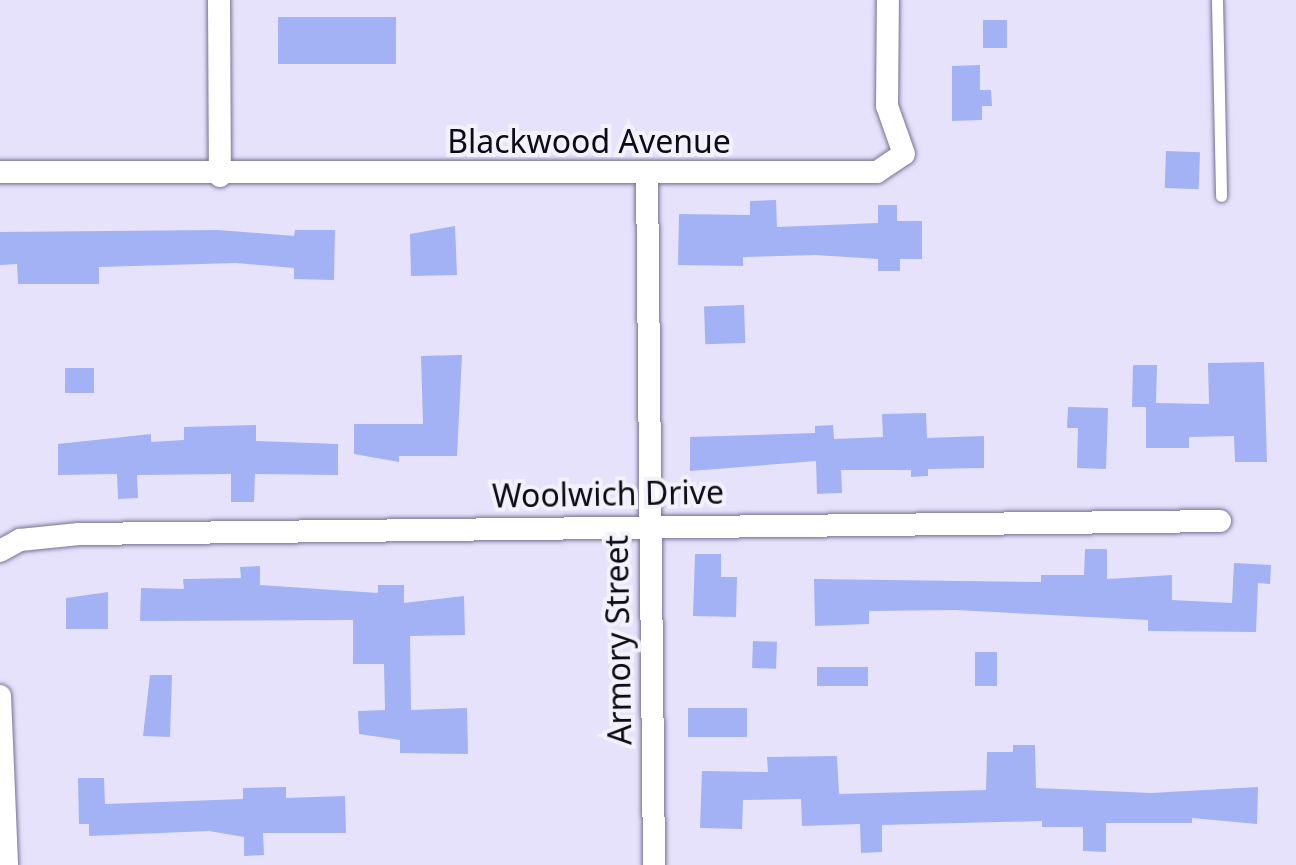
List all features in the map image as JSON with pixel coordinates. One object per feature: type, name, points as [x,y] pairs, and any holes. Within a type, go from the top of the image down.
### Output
[{"type":"street","points":[[219,0],[220,176]]},
{"type":"street","name":"Blackwood Avenue","points":[[0,172],[220,176],[877,172],[904,154],[887,106],[888,0]]},
{"type":"street","name":"Armory Street","points":[[647,173],[654,865]]},
{"type":"street","name":"Woolwich Drive","points":[[0,552],[20,540],[80,534],[1220,521]]},
{"type":"street","points":[[0,696],[8,865]]},
{"type":"lane","points":[[1216,0],[1221,196]]},
{"type":"building","points":[[278,17],[396,17],[396,64],[278,64]]},
{"type":"building","points":[[983,20],[1007,20],[1007,48],[983,48]]},
{"type":"building","points":[[980,65],[980,90],[991,90],[992,106],[982,106],[982,120],[952,121],[952,66]]},
{"type":"building","points":[[1166,151],[1200,152],[1199,189],[1165,188]]},
{"type":"building","points":[[776,200],[777,227],[878,223],[878,205],[897,205],[897,221],[922,221],[922,259],[900,259],[900,271],[878,271],[878,259],[816,255],[743,257],[743,266],[678,265],[679,214],[750,215],[750,201]]},
{"type":"building","points":[[455,226],[457,275],[411,276],[410,234]]},
{"type":"building","points":[[218,230],[294,236],[295,230],[335,230],[334,280],[294,279],[294,268],[236,263],[99,267],[99,284],[18,284],[17,264],[0,265],[0,232]]},
{"type":"building","points":[[744,305],[745,343],[705,344],[704,306]]},
{"type":"building","points":[[462,355],[457,456],[399,456],[399,462],[354,454],[354,424],[423,424],[421,356]]},
{"type":"building","points":[[1264,362],[1267,462],[1235,462],[1234,436],[1189,437],[1189,448],[1146,448],[1146,407],[1132,407],[1133,365],[1157,365],[1156,403],[1209,404],[1208,363]]},
{"type":"building","points":[[65,368],[94,368],[94,393],[65,393]]},
{"type":"building","points":[[1068,407],[1108,408],[1106,469],[1077,468],[1078,428],[1067,428]]},
{"type":"building","points":[[926,413],[927,438],[984,436],[984,468],[928,469],[928,476],[911,477],[911,470],[841,470],[842,493],[817,494],[816,461],[690,471],[690,437],[815,433],[815,426],[833,425],[834,439],[883,437],[882,414]]},
{"type":"building","points":[[256,425],[256,441],[338,444],[338,475],[255,474],[254,502],[231,502],[231,474],[137,475],[138,498],[118,499],[117,474],[58,475],[58,444],[151,434],[151,442],[184,440],[184,427]]},
{"type":"building","points":[[1085,549],[1107,549],[1107,579],[1172,575],[1172,600],[1232,603],[1234,563],[1271,565],[1270,584],[1258,583],[1256,632],[1148,631],[1148,620],[956,610],[869,611],[869,624],[815,626],[814,579],[1041,582],[1041,575],[1084,575]]},
{"type":"building","points":[[695,554],[721,554],[721,577],[737,577],[736,617],[693,616]]},
{"type":"building","points":[[260,566],[260,585],[378,593],[378,585],[404,585],[404,603],[464,596],[465,635],[410,636],[411,710],[467,708],[468,754],[400,753],[400,740],[359,734],[358,711],[385,710],[384,664],[353,664],[353,620],[140,621],[141,588],[184,589],[183,579],[241,578],[240,567]]},
{"type":"building","points":[[108,592],[108,629],[66,629],[66,598]]},
{"type":"building","points":[[753,641],[777,642],[776,669],[752,668]]},
{"type":"building","points":[[975,652],[997,652],[997,686],[975,686]]},
{"type":"building","points":[[817,667],[868,667],[868,686],[817,686]]},
{"type":"building","points":[[150,675],[172,675],[170,737],[143,736]]},
{"type":"building","points":[[688,708],[747,708],[747,737],[688,737]]},
{"type":"building","points":[[1013,745],[1035,745],[1036,788],[1151,793],[1258,787],[1257,824],[1192,818],[1192,823],[1106,823],[1106,852],[1083,851],[1083,827],[1042,827],[1042,821],[882,825],[882,852],[861,853],[860,824],[802,826],[801,799],[743,800],[742,829],[700,828],[702,771],[768,772],[767,757],[837,756],[839,794],[986,790],[987,752],[1013,752]]},
{"type":"building","points":[[78,778],[104,778],[105,804],[243,799],[243,788],[286,787],[286,798],[345,796],[346,833],[263,833],[264,855],[244,856],[244,837],[209,831],[89,836],[89,824],[79,824]]}]
